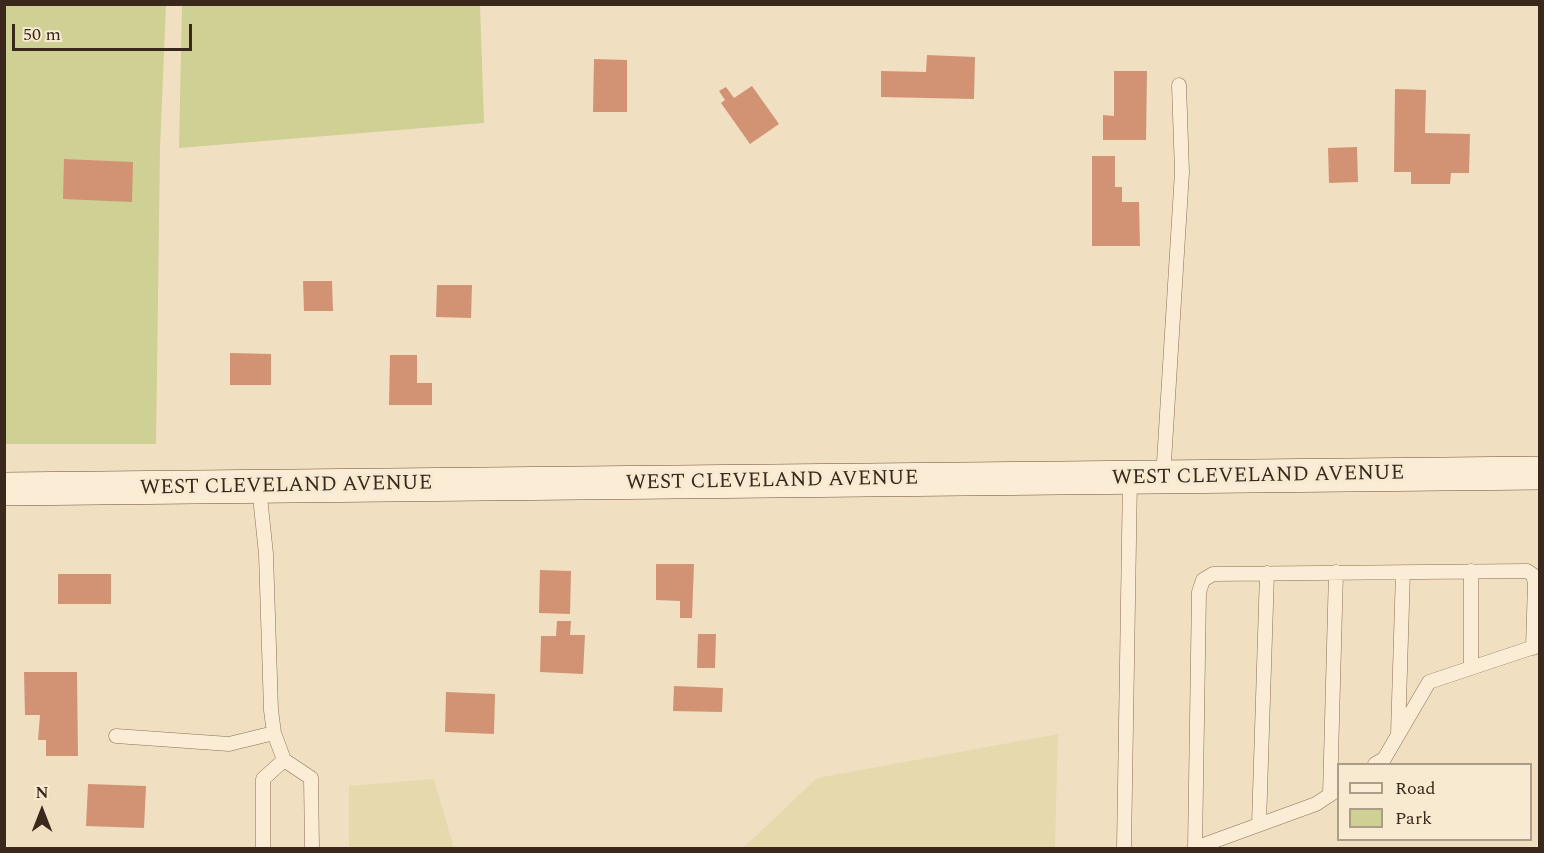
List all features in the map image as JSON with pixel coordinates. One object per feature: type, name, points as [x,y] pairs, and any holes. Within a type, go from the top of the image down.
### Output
[{"type":"main road","name":"WEST CLEVELAND AVENUE","points":[[4,489],[1539,473]]},
{"type":"lane","points":[[1163,478],[1182,172],[1179,85]]},
{"type":"lane","points":[[1124,849],[1130,478]]},
{"type":"lane","points":[[259,487],[266,555],[271,710],[274,733],[284,760],[311,778],[312,849]]},
{"type":"lane","points":[[1471,668],[1472,571]]},
{"type":"lane","points":[[1336,573],[1334,792],[1316,804],[1195,849],[1199,592],[1203,580],[1213,574],[1267,573],[1527,571],[1533,575],[1536,647],[1429,682],[1384,759],[1378,763]]},
{"type":"lane","points":[[1397,736],[1403,572]]},
{"type":"lane","points":[[1260,824],[1267,573]]},
{"type":"lane","points":[[116,736],[229,744],[274,733]]},
{"type":"lane","points":[[263,849],[263,779],[284,760]]},
{"type":"shaded area","points":[[1058,734],[1055,848],[743,848],[817,778]]},
{"type":"shaded area","points":[[434,779],[454,848],[349,848],[349,786]]},
{"type":"green space","points":[[5,5],[166,5],[160,149],[156,444],[5,444]]},
{"type":"green space","points":[[182,5],[480,5],[484,123],[179,148]]},
{"type":"building","points":[[927,55],[975,57],[974,99],[881,97],[881,71],[926,72]]},
{"type":"building","points":[[594,59],[627,60],[627,112],[593,112]]},
{"type":"building","points":[[1114,71],[1147,71],[1146,140],[1103,140],[1103,115],[1114,116]]},
{"type":"building","points":[[752,86],[779,124],[750,144],[721,103],[725,100],[719,91],[726,87],[734,98]]},
{"type":"building","points":[[1395,89],[1426,90],[1425,133],[1470,134],[1469,173],[1451,173],[1450,184],[1411,184],[1411,172],[1394,172]]},
{"type":"building","points":[[1357,147],[1358,182],[1329,183],[1328,148]]},
{"type":"building","points":[[1092,156],[1115,156],[1115,187],[1122,187],[1122,202],[1139,202],[1140,246],[1092,246]]},
{"type":"building","points":[[64,159],[133,162],[132,202],[63,199]]},
{"type":"building","points":[[303,281],[332,281],[333,311],[304,311]]},
{"type":"building","points":[[437,285],[472,285],[471,318],[436,317]]},
{"type":"building","points":[[230,353],[271,354],[271,385],[230,385]]},
{"type":"building","points":[[390,355],[417,355],[417,383],[432,383],[432,405],[389,405]]},
{"type":"building","points":[[656,564],[694,564],[692,618],[680,618],[680,601],[656,600]]},
{"type":"building","points":[[540,570],[571,571],[570,614],[539,613]]},
{"type":"building","points":[[58,574],[111,574],[111,604],[58,604]]},
{"type":"building","points":[[557,621],[571,621],[570,635],[585,635],[583,674],[540,672],[541,636],[556,636]]},
{"type":"building","points":[[698,634],[716,634],[715,668],[697,668]]},
{"type":"building","points":[[24,672],[77,672],[78,756],[46,756],[46,740],[38,740],[40,715],[25,715]]},
{"type":"building","points":[[674,686],[723,688],[722,712],[673,711]]},
{"type":"building","points":[[446,692],[495,694],[494,734],[445,732]]},
{"type":"building","points":[[88,784],[146,786],[144,828],[86,826]]}]
